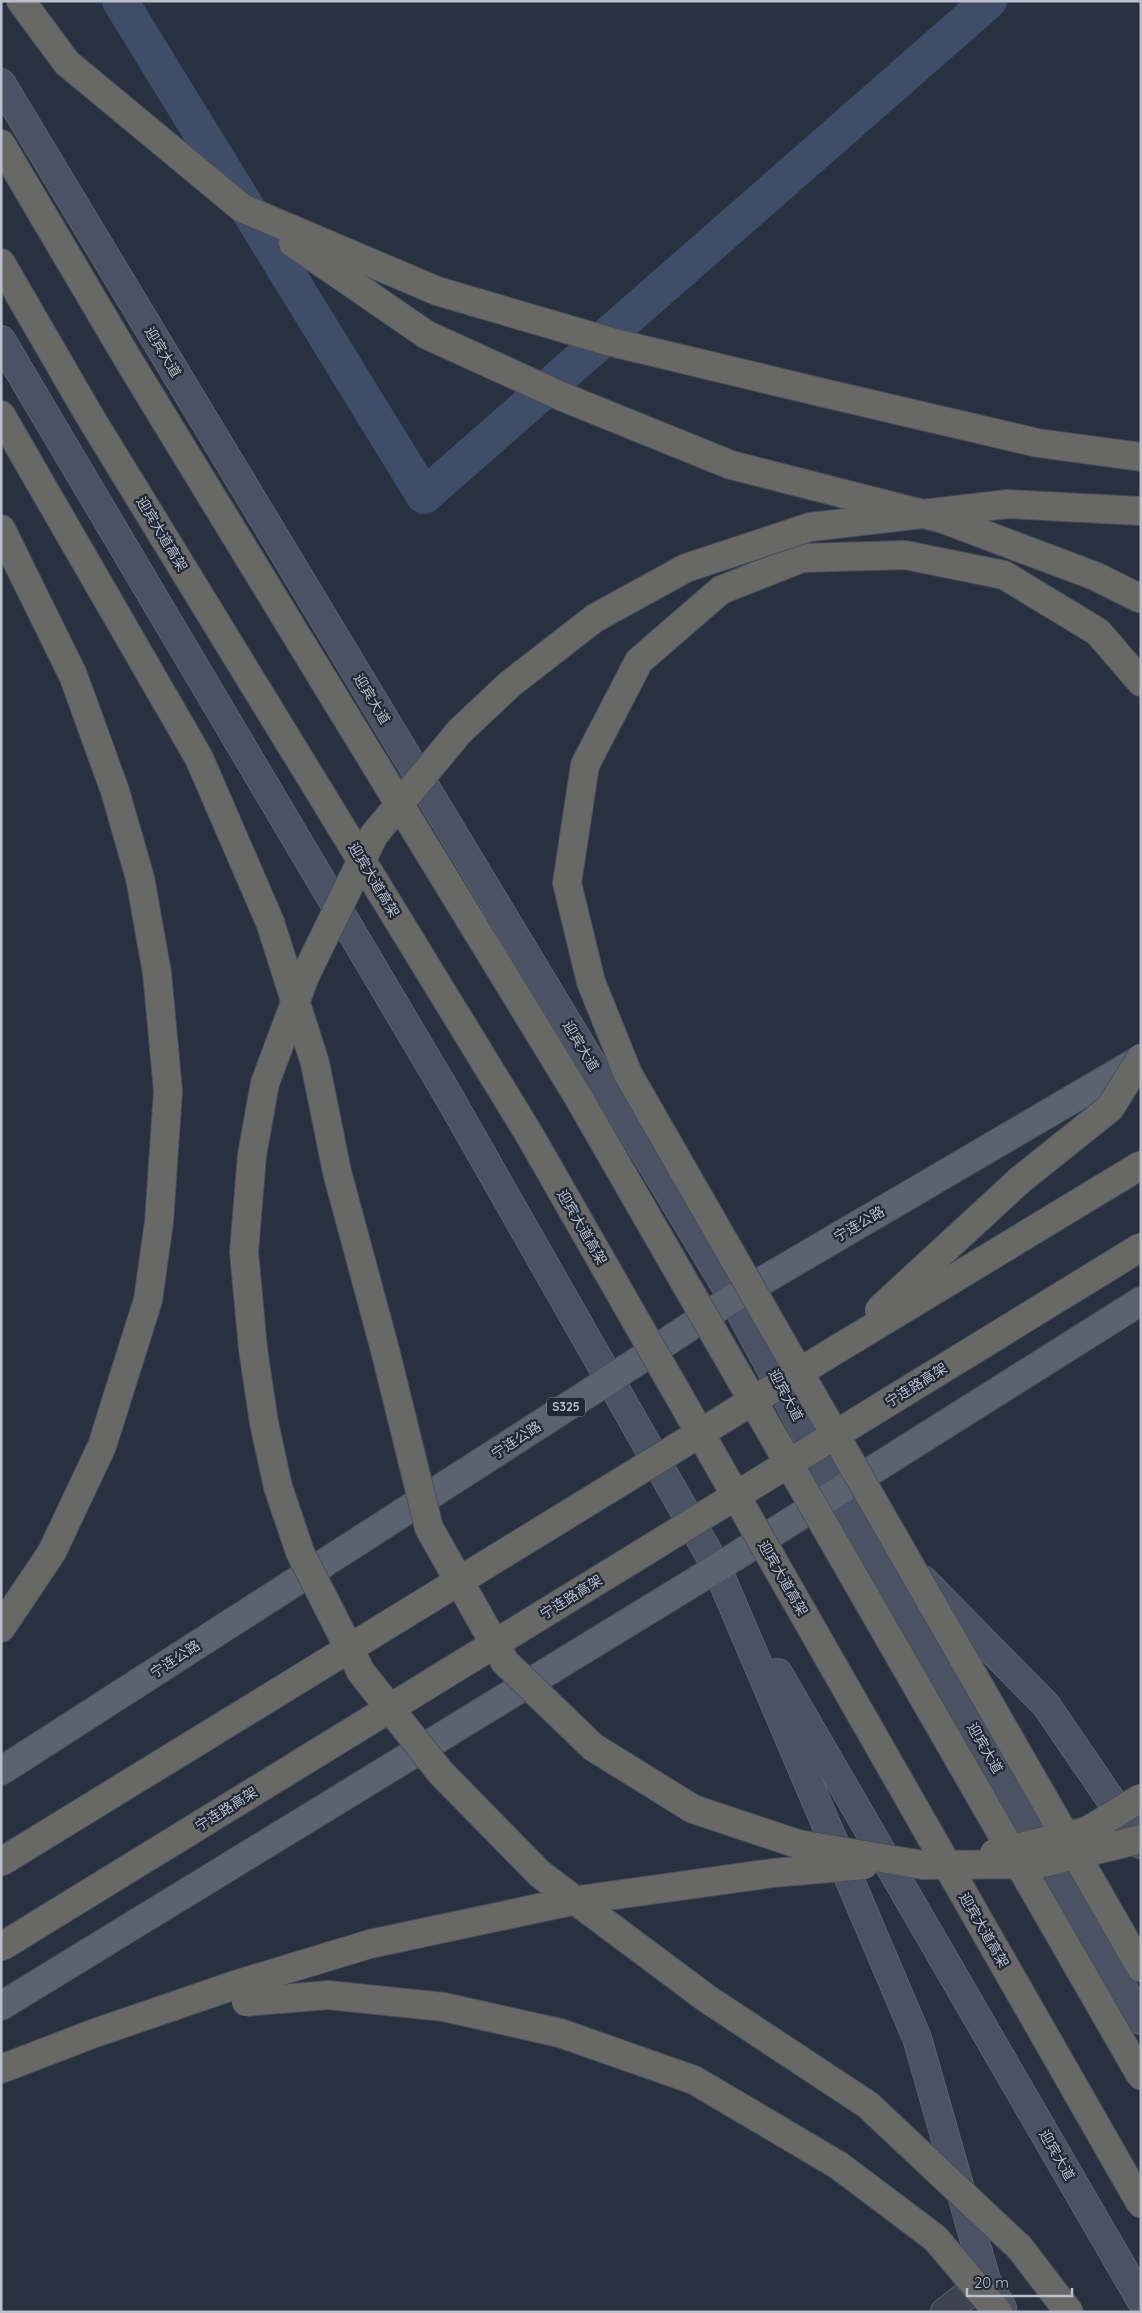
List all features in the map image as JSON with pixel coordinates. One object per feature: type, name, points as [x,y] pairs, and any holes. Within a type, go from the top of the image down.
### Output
[{"type":"highway","points":[[21,1],[67,63],[242,208],[427,335],[563,397],[731,465],[943,519],[1095,576],[1141,599]]},
{"type":"highway","points":[[1,144],[137,375],[577,1095],[1141,2076]]},
{"type":"highway","points":[[242,208],[437,291],[611,342],[1038,443],[1141,457]]},
{"type":"highway","name":"迎宾大道高架","points":[[1,263],[89,415],[529,1134],[1141,2204]]},
{"type":"highway","points":[[1,415],[199,758],[270,922],[315,1063],[337,1172],[385,1350],[429,1528],[505,1662],[593,1747],[693,1809],[798,1844],[923,1865],[1039,1864],[1141,1839]]},
{"type":"highway","points":[[1070,2312],[1020,2248],[868,2106],[706,1998],[540,1874],[441,1773],[360,1672],[300,1552],[278,1487],[264,1422],[252,1349],[244,1252],[252,1155],[265,1083],[305,976],[374,835],[459,732],[510,684],[595,618],[686,568],[810,527],[1008,504],[1141,511]]},
{"type":"highway","points":[[1,529],[73,675],[115,791],[140,878],[157,973],[168,1091],[159,1222],[148,1300],[102,1446],[52,1552],[1,1628]]},
{"type":"highway","points":[[1141,682],[1098,632],[1004,575],[905,555],[802,558],[721,590],[639,661],[585,765],[567,883],[591,982],[628,1074],[1141,1968]]},
{"type":"highway","points":[[834,1351],[1020,1180],[1110,1108],[1141,1059]]},
{"type":"highway","points":[[1,1862],[1141,1165]]},
{"type":"highway","name":"宁连路高架","points":[[1,1947],[1141,1247]]},
{"type":"highway","points":[[1,2069],[95,2033],[242,1993],[370,1944],[572,1901],[773,1873],[979,1856],[1087,1831],[1141,1798]]},
{"type":"highway","points":[[242,1993],[328,1995],[444,2007],[560,2033],[694,2080],[838,2165],[935,2238],[998,2312]]},
{"type":"main road","name":"迎宾大道","points":[[1,83],[733,1298],[838,1493],[1141,2020]]},
{"type":"main road","points":[[1,340],[448,1095],[717,1568],[917,2038],[986,2280],[1004,2312]]},
{"type":"main road","name":"宁连公路","points":[[1,1771],[609,1380],[733,1298],[1141,1059]]},
{"type":"main road","points":[[1,2006],[717,1568],[1141,1301]]},
{"type":"main road","points":[[838,1493],[1046,1706],[1141,1844]]},
{"type":"main road","name":"迎宾大道","points":[[717,1568],[1141,2300]]},
{"type":"street","points":[[945,2312],[986,2280]]},
{"type":"waterway","points":[[120,1],[424,496],[989,1]]}]
